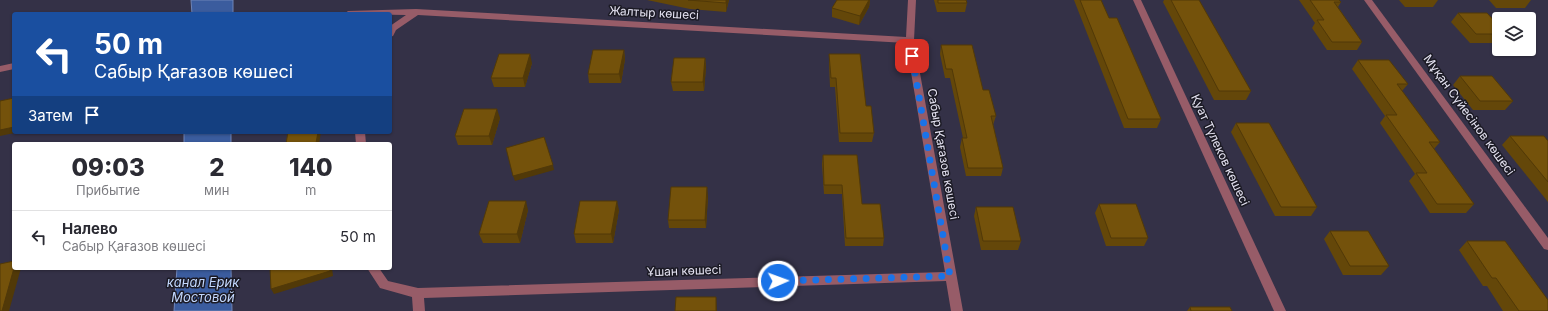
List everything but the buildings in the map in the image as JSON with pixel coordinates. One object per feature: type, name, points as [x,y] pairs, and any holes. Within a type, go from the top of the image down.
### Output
[{"type":"street","name":"Сабыр Қағазов көшесі","points":[[912,0],[910,40],[957,311]]},
{"type":"street","name":"Қуат Түлеков көшесі","points":[[1137,0],[1280,311]]},
{"type":"street","name":"Мұқан Сүйесінов көшесі","points":[[1368,0],[1548,246]]},
{"type":"street","name":"Жалтыр көшесі","points":[[392,13],[416,12],[910,40]]},
{"type":"street","points":[[392,29],[416,12]]},
{"type":"street","points":[[0,69],[12,66]]},
{"type":"street","name":"Ұшан көшесі","points":[[374,270],[384,285],[418,293],[950,276]]},
{"type":"street","points":[[418,293],[419,311]]},
{"type":"water","points":[[191,0],[233,0],[233,12],[192,12]]},
{"type":"water","points":[[184,134],[231,134],[231,142],[184,142]]},
{"type":"water","name":"канал Ерик Мостовой","points":[[177,270],[231,270],[232,311],[174,311]]},
{"type":"route","points":[[778,281],[950,276],[912,56]]}]
